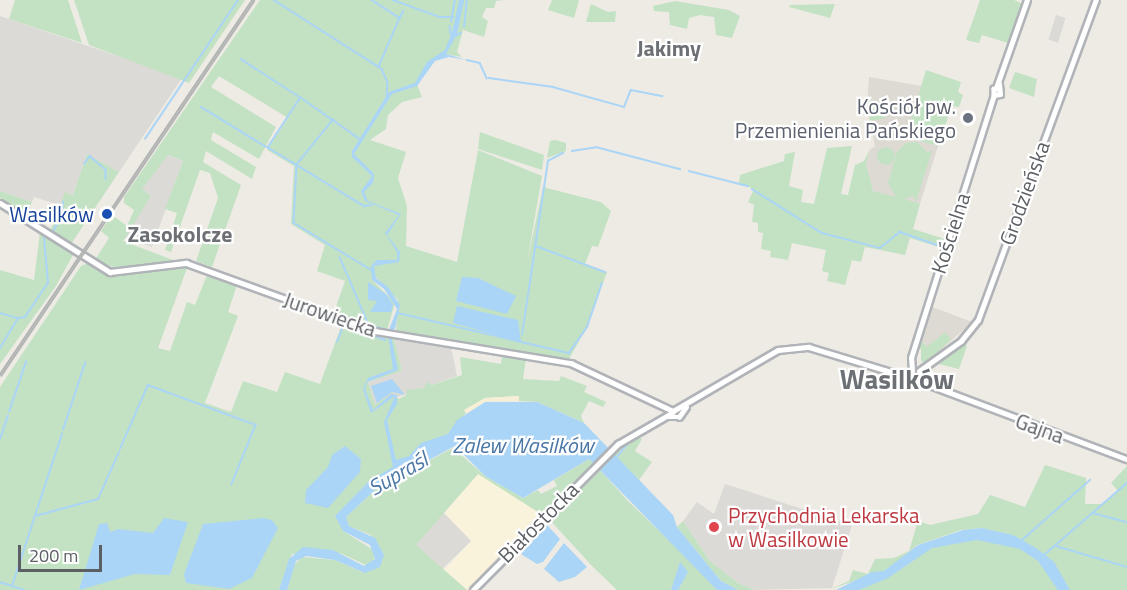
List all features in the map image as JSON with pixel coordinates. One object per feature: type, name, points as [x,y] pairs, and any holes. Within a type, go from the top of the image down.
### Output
[{"type":"street","name":"Kościelna","points":[[916,375],[911,364],[1027,0]]},
{"type":"street","name":"Grodzieńska","points":[[916,375],[965,338],[978,320],[1096,0]]},
{"type":"street","name":"Jurowiecka","points":[[0,203],[105,270],[121,273],[186,262],[387,333],[571,363],[675,412]]},
{"type":"street","points":[[675,412],[766,356],[792,347],[822,350],[903,377],[916,375]]},
{"type":"street","name":"Gajna","points":[[916,375],[924,385],[1127,459]]},
{"type":"street","name":"Białostocka","points":[[473,590],[611,451],[675,412]]},
{"type":"shaded area","points":[[1056,15],[1066,18],[1058,43],[1048,40]]},
{"type":"shaded area","points":[[0,16],[182,78],[119,172],[87,154],[73,195],[65,193],[60,205],[34,197],[32,202],[0,191]]},
{"type":"shaded area","points":[[869,77],[922,86],[906,137],[938,146],[920,204],[873,191],[866,163],[870,149],[875,147],[867,107]]},
{"type":"shaded area","points":[[167,155],[183,161],[152,247],[123,237],[151,196],[141,189]]},
{"type":"shaded area","points":[[930,306],[972,322],[934,356],[920,338]]},
{"type":"shaded area","points":[[394,339],[451,347],[457,376],[375,405],[368,382],[402,371]]},
{"type":"shaded area","points":[[479,473],[540,513],[467,590],[444,570],[471,541],[444,513]]},
{"type":"shaded area","points":[[725,484],[852,525],[832,588],[756,590],[738,583],[710,561],[683,521],[697,502],[714,514]]},
{"type":"shaded area","points":[[444,513],[471,541],[440,571],[413,543]]},
{"type":"green space","points":[[15,0],[68,0],[82,43],[9,19]]},
{"type":"green space","points":[[74,0],[245,0],[189,83],[89,45]]},
{"type":"green space","points":[[260,0],[504,0],[496,1],[494,8],[486,8],[482,17],[488,21],[484,37],[463,30],[457,52],[462,57],[445,54],[428,63],[417,84],[422,97],[402,102],[388,115],[386,129],[370,140],[406,152],[398,178],[407,206],[406,246],[457,262],[478,150],[542,176],[527,263],[543,187],[601,202],[611,211],[598,247],[592,246],[585,264],[607,272],[587,327],[569,359],[396,331],[398,300],[375,276],[372,280],[395,303],[387,330],[334,312],[345,281],[317,271],[325,245],[291,224],[294,166],[267,150],[288,118],[219,76],[211,87],[276,127],[259,159],[213,132],[211,140],[256,167],[252,179],[206,151],[203,162],[241,185],[212,267],[196,261],[218,198],[210,173],[200,170],[171,252],[165,250],[177,213],[165,209],[183,161],[168,155],[142,189],[151,196],[123,241],[173,260],[119,269],[95,260],[109,238],[101,231],[112,215],[127,226],[134,210],[124,203],[124,197]]},
{"type":"green space","points":[[552,0],[579,0],[574,18],[548,10]]},
{"type":"green space","points":[[980,0],[1014,0],[1025,5],[1011,44],[982,35],[979,43],[966,40]]},
{"type":"green space","points":[[675,1],[729,10],[740,16],[732,38],[716,35],[714,17],[700,15],[689,18],[687,29],[670,25],[669,12],[654,11],[653,6]]},
{"type":"green space","points":[[591,4],[608,12],[616,11],[615,22],[586,22]]},
{"type":"green space","points":[[835,4],[830,18],[789,7],[790,5]]},
{"type":"green space","points":[[926,70],[961,82],[958,92],[963,95],[959,107],[952,106],[938,146],[906,137]]},
{"type":"green space","points":[[1015,72],[1037,79],[1034,97],[1009,88]]},
{"type":"green space","points":[[868,101],[889,106],[885,118],[870,121]]},
{"type":"green space","points":[[480,132],[544,155],[542,170],[478,149]]},
{"type":"green space","points":[[550,141],[566,143],[566,151],[547,158]]},
{"type":"green space","points":[[917,142],[927,152],[932,151],[916,201],[913,196],[904,199],[920,204],[913,229],[945,239],[942,248],[910,238],[905,255],[865,247],[861,262],[852,260],[845,285],[827,281],[829,273],[822,271],[826,250],[792,243],[788,260],[770,257],[771,251],[761,249],[763,233],[758,232],[758,223],[752,222],[754,205],[748,202],[754,189],[739,183],[740,175],[784,161],[785,154],[795,152],[789,186],[803,190],[801,202],[814,204],[827,148],[852,146],[841,194],[848,195],[855,165],[864,161],[870,149],[866,163],[873,191],[896,197],[888,183],[897,152],[906,143]]},
{"type":"green space","points":[[886,147],[892,150],[895,156],[892,162],[886,165],[880,162],[877,156],[880,150]]},
{"type":"green space","points":[[87,154],[119,172],[71,244],[50,232],[65,192],[73,195]]},
{"type":"green space","points":[[0,191],[32,202],[28,211],[24,213],[0,198]]},
{"type":"green space","points":[[40,232],[74,253],[56,286],[0,364],[0,270],[34,280]]},
{"type":"green space","points":[[176,262],[187,268],[158,348],[170,351],[187,302],[195,305],[207,275],[237,285],[228,312],[238,316],[205,403],[231,412],[243,381],[277,392],[285,372],[320,384],[342,324],[394,339],[402,371],[368,382],[375,405],[392,393],[399,399],[406,395],[407,390],[424,388],[427,382],[432,385],[462,375],[460,357],[501,364],[502,355],[526,359],[523,379],[559,381],[561,376],[587,386],[584,392],[606,402],[603,407],[589,401],[581,416],[584,423],[537,402],[519,401],[519,396],[485,398],[464,410],[466,413],[448,434],[339,514],[343,531],[375,551],[374,562],[368,566],[340,553],[292,554],[279,590],[0,590],[0,387],[81,266],[89,263],[110,272]]},
{"type":"green space","points":[[945,332],[951,339],[927,363],[921,361],[921,349],[917,348],[920,338],[927,347]]},
{"type":"green space","points":[[962,343],[967,346],[959,369],[939,364]]},
{"type":"green space","points":[[638,437],[642,439],[635,451],[652,462],[639,480],[614,456],[623,444]]},
{"type":"green space","points":[[453,448],[485,476],[523,498],[538,490],[541,494],[557,486],[554,480],[589,459],[593,463],[541,514],[478,474],[416,545],[467,590],[287,590],[294,565],[302,557],[335,560],[362,572],[380,567],[371,535],[349,526],[346,517],[377,488]]},
{"type":"green space","points":[[1045,465],[1086,478],[1085,504],[1102,504],[1118,491],[1111,483],[1127,466],[1127,590],[845,590],[875,574],[828,590],[849,581],[853,570],[868,574],[875,559],[894,558],[909,551],[918,521],[930,525],[978,514],[990,495],[1025,507]],"holes":[[[982,528],[1011,535],[941,544],[896,563],[917,545],[961,530]]]},
{"type":"green space","points":[[598,468],[629,502],[721,590],[617,590],[592,566],[549,519]]},
{"type":"green space","points":[[683,521],[710,561],[738,583],[755,590],[738,590],[721,581],[677,527]]},
{"type":"sand","points":[[519,396],[519,401],[488,401],[466,413],[464,410],[485,398]]},
{"type":"water","points":[[454,27],[457,28],[455,38],[446,54],[467,60],[449,57],[435,61],[417,86],[392,94],[354,154],[374,174],[373,183],[364,192],[368,201],[401,214],[387,235],[400,252],[399,262],[374,266],[376,278],[388,287],[400,305],[395,329],[388,332],[397,309],[384,289],[372,280],[371,266],[377,260],[397,260],[397,252],[385,233],[399,215],[365,201],[361,191],[372,176],[352,157],[352,151],[389,92],[415,83],[427,62],[445,50]]},
{"type":"water","points":[[462,277],[478,278],[516,296],[507,314],[456,301]]},
{"type":"water","points":[[368,282],[386,294],[393,305],[391,312],[370,312],[377,301],[368,300]]},
{"type":"water","points":[[457,306],[518,320],[521,342],[453,323]]},
{"type":"water","points":[[388,336],[391,336],[398,370],[367,382],[365,389],[373,410],[391,394],[397,395],[397,404],[387,420],[396,460],[409,456],[421,443],[448,434],[457,420],[485,402],[537,402],[584,423],[673,515],[677,527],[721,581],[738,590],[717,590],[589,459],[523,498],[485,476],[455,446],[377,488],[346,517],[349,526],[375,538],[384,555],[380,567],[365,573],[335,560],[306,556],[296,561],[287,590],[279,590],[289,559],[303,547],[333,550],[364,566],[375,559],[370,545],[343,531],[335,516],[369,481],[393,467],[384,422],[395,396],[371,413],[363,389],[368,378],[393,369]]},
{"type":"water","points":[[392,379],[405,395],[392,392],[377,403],[371,386]]},
{"type":"water","points":[[345,446],[361,459],[360,472],[328,508],[305,503],[306,490],[328,467],[332,455]]},
{"type":"water","points":[[164,518],[188,522],[170,575],[135,574],[79,590],[99,524],[107,523],[110,532],[119,529],[153,533]]},
{"type":"water","points":[[263,518],[272,520],[278,528],[252,578],[229,589],[186,583],[184,574],[203,524]]},
{"type":"water","points":[[547,525],[560,539],[543,562],[537,564],[521,554]]},
{"type":"water","points":[[982,528],[1013,535],[1036,548],[1054,562],[1070,590],[1058,590],[1038,561],[1020,549],[977,540],[932,548],[888,578],[859,590],[836,590],[872,572],[884,571],[918,545],[963,530]]},
{"type":"water","points":[[564,543],[587,567],[575,577],[559,582],[544,569]]},
{"type":"water","points":[[680,562],[688,572],[678,590],[671,590]]},
{"type":"waterway","points":[[145,139],[238,0]]},
{"type":"waterway","points":[[274,0],[382,69],[388,83],[387,96]]},
{"type":"waterway","points":[[372,0],[400,18],[379,67]]},
{"type":"waterway","points":[[393,0],[440,17],[453,17]]},
{"type":"waterway","points":[[451,22],[455,0]]},
{"type":"waterway","points":[[454,33],[461,0]]},
{"type":"waterway","points":[[464,27],[467,0]]},
{"type":"waterway","points":[[400,18],[403,11]]},
{"type":"waterway","points":[[450,26],[451,34]]},
{"type":"waterway","points":[[454,37],[461,33]]},
{"type":"waterway","points":[[241,59],[298,96]]},
{"type":"waterway","points":[[467,60],[480,63],[487,78]]},
{"type":"waterway","points":[[489,78],[553,87],[624,107],[631,90],[662,96]]},
{"type":"waterway","points":[[300,97],[360,139]]},
{"type":"waterway","points":[[268,147],[300,98]]},
{"type":"waterway","points":[[201,107],[265,146]]},
{"type":"waterway","points":[[334,119],[297,165],[294,223],[373,271]]},
{"type":"waterway","points":[[267,147],[364,206],[371,205]]},
{"type":"waterway","points":[[572,151],[596,147],[680,169]]},
{"type":"waterway","points":[[522,335],[548,161],[563,153]]},
{"type":"waterway","points":[[84,164],[90,156],[106,170],[106,179]]},
{"type":"waterway","points":[[689,171],[748,186]]},
{"type":"waterway","points":[[752,189],[822,233],[880,248],[900,232],[940,246]]},
{"type":"waterway","points":[[52,233],[62,216],[63,202]]},
{"type":"waterway","points":[[0,348],[18,318],[25,317],[48,283],[44,238],[48,236]]},
{"type":"waterway","points":[[536,246],[605,272]]},
{"type":"waterway","points":[[340,257],[369,325],[388,330]]},
{"type":"waterway","points":[[398,313],[569,353],[587,327],[602,283]]},
{"type":"waterway","points":[[0,313],[17,318]]},
{"type":"waterway","points":[[337,342],[343,326],[353,327]]},
{"type":"waterway","points":[[355,328],[373,335]]},
{"type":"waterway","points":[[375,336],[385,340]]},
{"type":"waterway","points":[[9,412],[26,362]]},
{"type":"waterway","points":[[63,430],[85,363]]},
{"type":"waterway","points":[[120,449],[148,385],[256,425],[232,484]]},
{"type":"waterway","points":[[0,439],[8,416]]},
{"type":"waterway","points":[[12,586],[62,434]]},
{"type":"waterway","points":[[617,457],[630,441]]},
{"type":"waterway","points":[[35,516],[98,499],[119,452]]},
{"type":"waterway","points":[[1021,541],[1090,480]]},
{"type":"waterway","points":[[1044,555],[1127,483]]},
{"type":"waterway","points":[[1093,513],[1127,522]]},
{"type":"waterway","points":[[1056,546],[1127,567]]},
{"type":"waterway","points":[[0,582],[24,590]]},
{"type":"railway","points":[[0,376],[254,0]]},
{"type":"place","name":"Kościół pw. Przemienienia Pańskiego","points":[[968,118]]},
{"type":"place","name":"Wasilków","points":[[107,214]]},
{"type":"place","name":"Przychodnia Lekarska w Wasilkowie","points":[[714,527]]},
{"type":"district","name":"Jakimy","points":[[669,49]]},
{"type":"district","name":"Zasokolcze","points":[[180,235]]},
{"type":"district","name":"Wasilków","points":[[897,379]]},
{"type":"water label","name":"Zalew Wasilków","points":[[523,446]]},
{"type":"water label","name":"Supraśl","points":[[398,474]]}]
